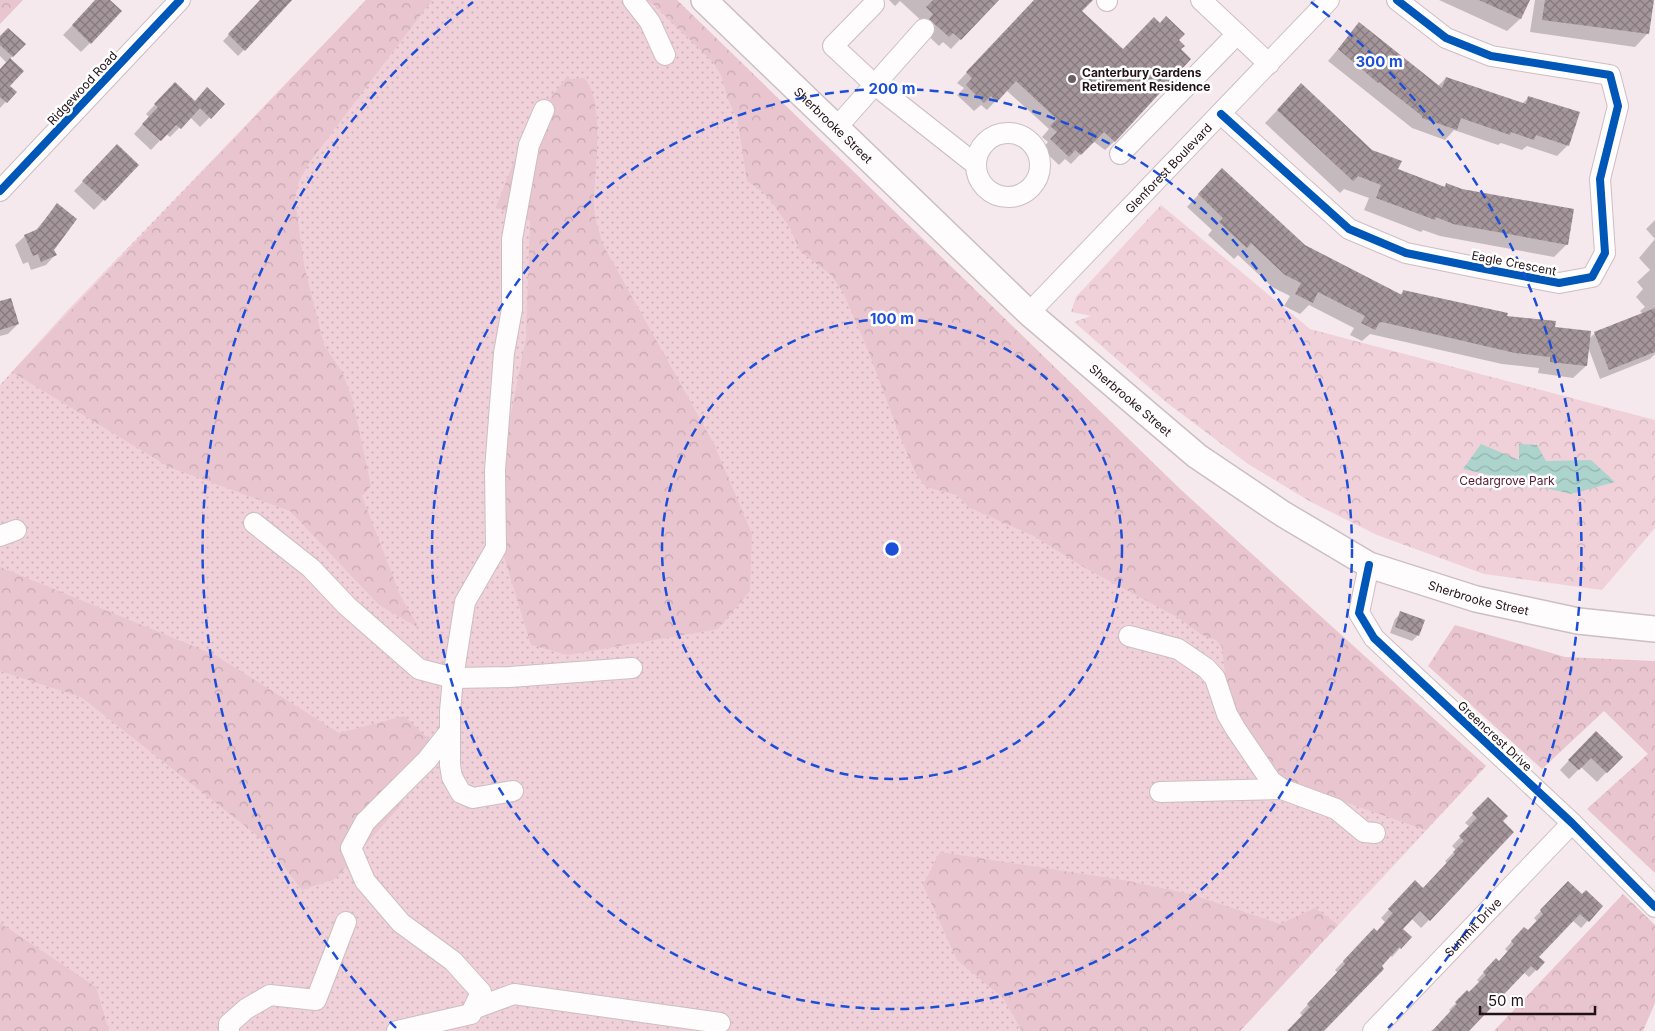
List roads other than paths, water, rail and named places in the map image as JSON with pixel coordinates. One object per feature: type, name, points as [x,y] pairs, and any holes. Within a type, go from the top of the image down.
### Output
[{"type":"main road","name":"Sherbrooke Street","points":[[704,0],[1029,313],[1196,456],[1283,514],[1369,565],[1486,601],[1578,621],[1655,629]]},
{"type":"street","name":"Ridgewood Road","points":[[0,191],[180,0]]},
{"type":"street","points":[[633,0],[650,22],[665,55]]},
{"type":"street","points":[[1201,0],[1269,64]]},
{"type":"street","name":"Glenforest Boulevard","points":[[1029,313],[1329,0]]},
{"type":"street","name":"Eagle Crescent","points":[[1221,114],[1349,229],[1406,253],[1480,268],[1559,283],[1592,277],[1604,253],[1600,179],[1618,106],[1610,75],[1491,56],[1446,38],[1397,0]]},
{"type":"street","points":[[874,4],[833,46],[875,85],[975,164]]},
{"type":"street","points":[[837,127],[924,29]]},
{"type":"street","points":[[1120,154],[1237,34]]},
{"type":"street","points":[[512,791],[473,798],[461,793],[452,778],[450,731],[452,678],[466,602],[496,548],[495,470],[504,353],[512,309],[512,240],[529,145],[544,110]]},
{"type":"street","points":[[254,523],[311,568],[348,606],[419,670],[452,678],[510,677],[632,668]]},
{"type":"street","name":"Greencrest Drive","points":[[1369,565],[1359,613],[1374,638],[1572,823],[1655,907]]},
{"type":"street","points":[[1129,636],[1178,649],[1206,668],[1215,678],[1227,714],[1235,728],[1271,781],[1282,789],[1336,809],[1364,832],[1375,833]]},
{"type":"street","points":[[396,1031],[471,1014],[480,992],[453,961],[401,922],[365,881],[351,848],[365,822],[427,760],[450,731]]},
{"type":"street","points":[[1160,792],[1282,789]]},
{"type":"street","name":"Summit Drive","points":[[1373,1031],[1572,823]]},
{"type":"street","points":[[229,1031],[229,1024],[246,1009],[270,995],[316,1000],[346,922]]},
{"type":"street","points":[[473,1009],[514,994],[720,1022]]},
{"type":"water","points":[[1481,444],[1519,460],[1519,444],[1537,445],[1546,461],[1591,460],[1615,482],[1571,494],[1463,469]]},
{"type":"place","name":"Canterbury Gardens Retirement Residence","points":[[1072,79]]},
{"type":"park label","name":"Cedargrove Park","points":[[1507,480]]}]
